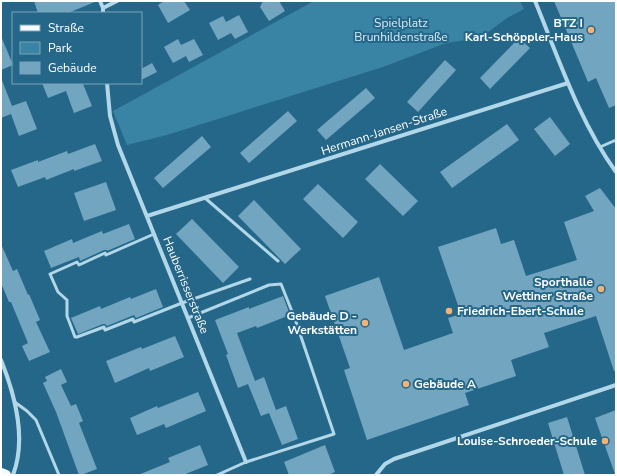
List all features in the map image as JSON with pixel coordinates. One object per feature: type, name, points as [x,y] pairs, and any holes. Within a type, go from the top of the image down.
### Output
[{"type":"main road","points":[[1,473],[6,475]]},
{"type":"street","points":[[100,1],[103,11],[117,1]]},
{"type":"street","points":[[535,1],[568,83],[600,147],[616,172]]},
{"type":"street","name":"Hermann-Jansen-Straße","points":[[147,216],[568,83]]},
{"type":"street","name":"Hauberrisserstraße","points":[[107,84],[110,116],[114,132],[246,462]]},
{"type":"street","points":[[1,360],[16,403],[18,449],[17,463],[13,475]]},
{"type":"street","points":[[376,475],[385,464],[394,459],[616,385]]},
{"type":"lane","points":[[600,147],[616,140]]},
{"type":"lane","points":[[205,198],[278,261]]},
{"type":"lane","points":[[154,234],[106,256],[105,253],[79,264],[77,262],[50,274],[58,292],[67,300],[67,316],[75,337],[77,338],[104,327],[105,330],[133,319],[134,322],[250,279]]},
{"type":"lane","points":[[188,318],[269,285],[281,284],[288,298],[334,434],[246,462],[217,475]]},
{"type":"lane","points":[[16,403],[36,420],[59,475]]},
{"type":"green space","name":"Spielplatz Brunhildenstraße","points":[[314,1],[520,1],[524,9],[507,18],[480,38],[446,43],[383,67],[167,135],[127,145],[113,111]]},
{"type":"building","points":[[34,1],[97,1],[70,12],[38,12]]},
{"type":"building","points":[[164,1],[184,1],[190,10],[168,23],[158,5]]},
{"type":"building","points":[[263,1],[279,1],[285,11],[269,21],[260,7]]},
{"type":"building","name":"BTZ I Karl-Schöppler-Haus","points":[[554,1],[616,1],[616,105],[609,108],[596,78],[588,82]]},
{"type":"building","points":[[239,15],[248,32],[235,39],[231,33],[218,40],[209,23],[223,16],[226,22]]},
{"type":"building","points":[[1,36],[12,65],[1,70]]},
{"type":"building","points":[[519,38],[530,48],[490,89],[480,78]]},
{"type":"building","points":[[178,39],[181,45],[194,39],[203,55],[189,62],[186,56],[173,63],[164,47]]},
{"type":"building","points":[[445,60],[456,70],[418,112],[407,102]]},
{"type":"building","points":[[152,63],[157,72],[142,80],[142,68]]},
{"type":"building","points":[[1,78],[12,106],[26,101],[37,129],[19,136],[11,114],[1,118]]},
{"type":"building","points":[[42,84],[83,84],[92,106],[74,113],[66,91],[48,98]]},
{"type":"building","points":[[366,88],[375,98],[326,140],[317,130]]},
{"type":"building","points":[[288,111],[297,121],[249,163],[240,153]]},
{"type":"building","points":[[550,117],[570,144],[555,156],[534,129]]},
{"type":"building","points":[[507,124],[519,140],[452,188],[440,172]]},
{"type":"building","points":[[202,136],[211,147],[163,188],[154,178]]},
{"type":"building","points":[[95,144],[102,161],[74,171],[74,169],[46,180],[45,177],[18,187],[11,170],[67,151],[68,154]]},
{"type":"building","points":[[380,164],[418,201],[403,216],[365,179]]},
{"type":"building","points":[[106,182],[116,210],[84,221],[74,193]]},
{"type":"building","points":[[318,184],[358,222],[343,238],[303,199]]},
{"type":"building","points":[[600,188],[616,209],[616,371],[614,371],[596,316],[544,333],[549,347],[511,360],[516,376],[465,393],[469,405],[367,440],[344,370],[350,368],[325,296],[379,277],[404,350],[453,333],[448,318],[461,314],[438,247],[496,228],[501,244],[514,240],[526,276],[577,260],[564,222],[594,211],[585,196]]},
{"type":"building","points":[[254,200],[301,249],[285,264],[238,216]]},
{"type":"building","points":[[192,219],[239,267],[223,283],[176,234]]},
{"type":"building","points":[[129,224],[135,239],[107,251],[104,250],[80,261],[79,257],[51,268],[44,251],[72,239],[73,243],[102,231],[103,234]]},
{"type":"building","points":[[1,244],[13,271],[17,269],[28,295],[29,294],[40,320],[36,322],[50,352],[29,361],[22,346],[28,343],[11,302],[9,302],[1,283]]},
{"type":"building","points":[[156,289],[163,307],[136,318],[134,315],[107,326],[103,324],[78,334],[71,318],[100,306],[101,309],[130,297],[131,299]]},
{"type":"building","points":[[283,296],[290,315],[257,328],[256,326],[237,333],[255,381],[264,377],[276,410],[286,406],[298,439],[282,445],[269,413],[261,416],[248,384],[238,388],[226,355],[228,354],[215,320]]},
{"type":"building","points":[[175,336],[184,357],[150,371],[149,368],[115,383],[106,361],[141,347],[142,349]]},
{"type":"building","points":[[61,369],[67,382],[61,385],[71,406],[76,404],[83,421],[79,423],[97,469],[81,475],[79,475],[56,412],[43,383],[47,381],[45,377]]},
{"type":"building","points":[[198,392],[206,411],[166,428],[164,424],[137,435],[130,418],[157,406],[158,408]]},
{"type":"building","points":[[616,410],[616,474],[615,474],[595,418]]},
{"type":"building","points":[[567,417],[585,475],[564,475],[548,423]]},
{"type":"building","points":[[200,445],[208,465],[183,475],[138,475],[170,462],[168,458]]},
{"type":"building","points":[[325,445],[335,472],[328,475],[289,475],[284,462]]},
{"type":"place","name":"BTZ I Karl-Schöppler-Haus","points":[[591,30]]},
{"type":"place","name":"Sporthalle Wettiner Straße","points":[[601,289]]},
{"type":"place","name":"Friedrich-Ebert-Schule","points":[[449,311]]},
{"type":"place","name":"Gebäude D - Werkstätten","points":[[365,323]]},
{"type":"place","name":"Gebäude A","points":[[406,384]]},
{"type":"place","name":"Louise-Schroeder-Schule","points":[[605,441]]}]
